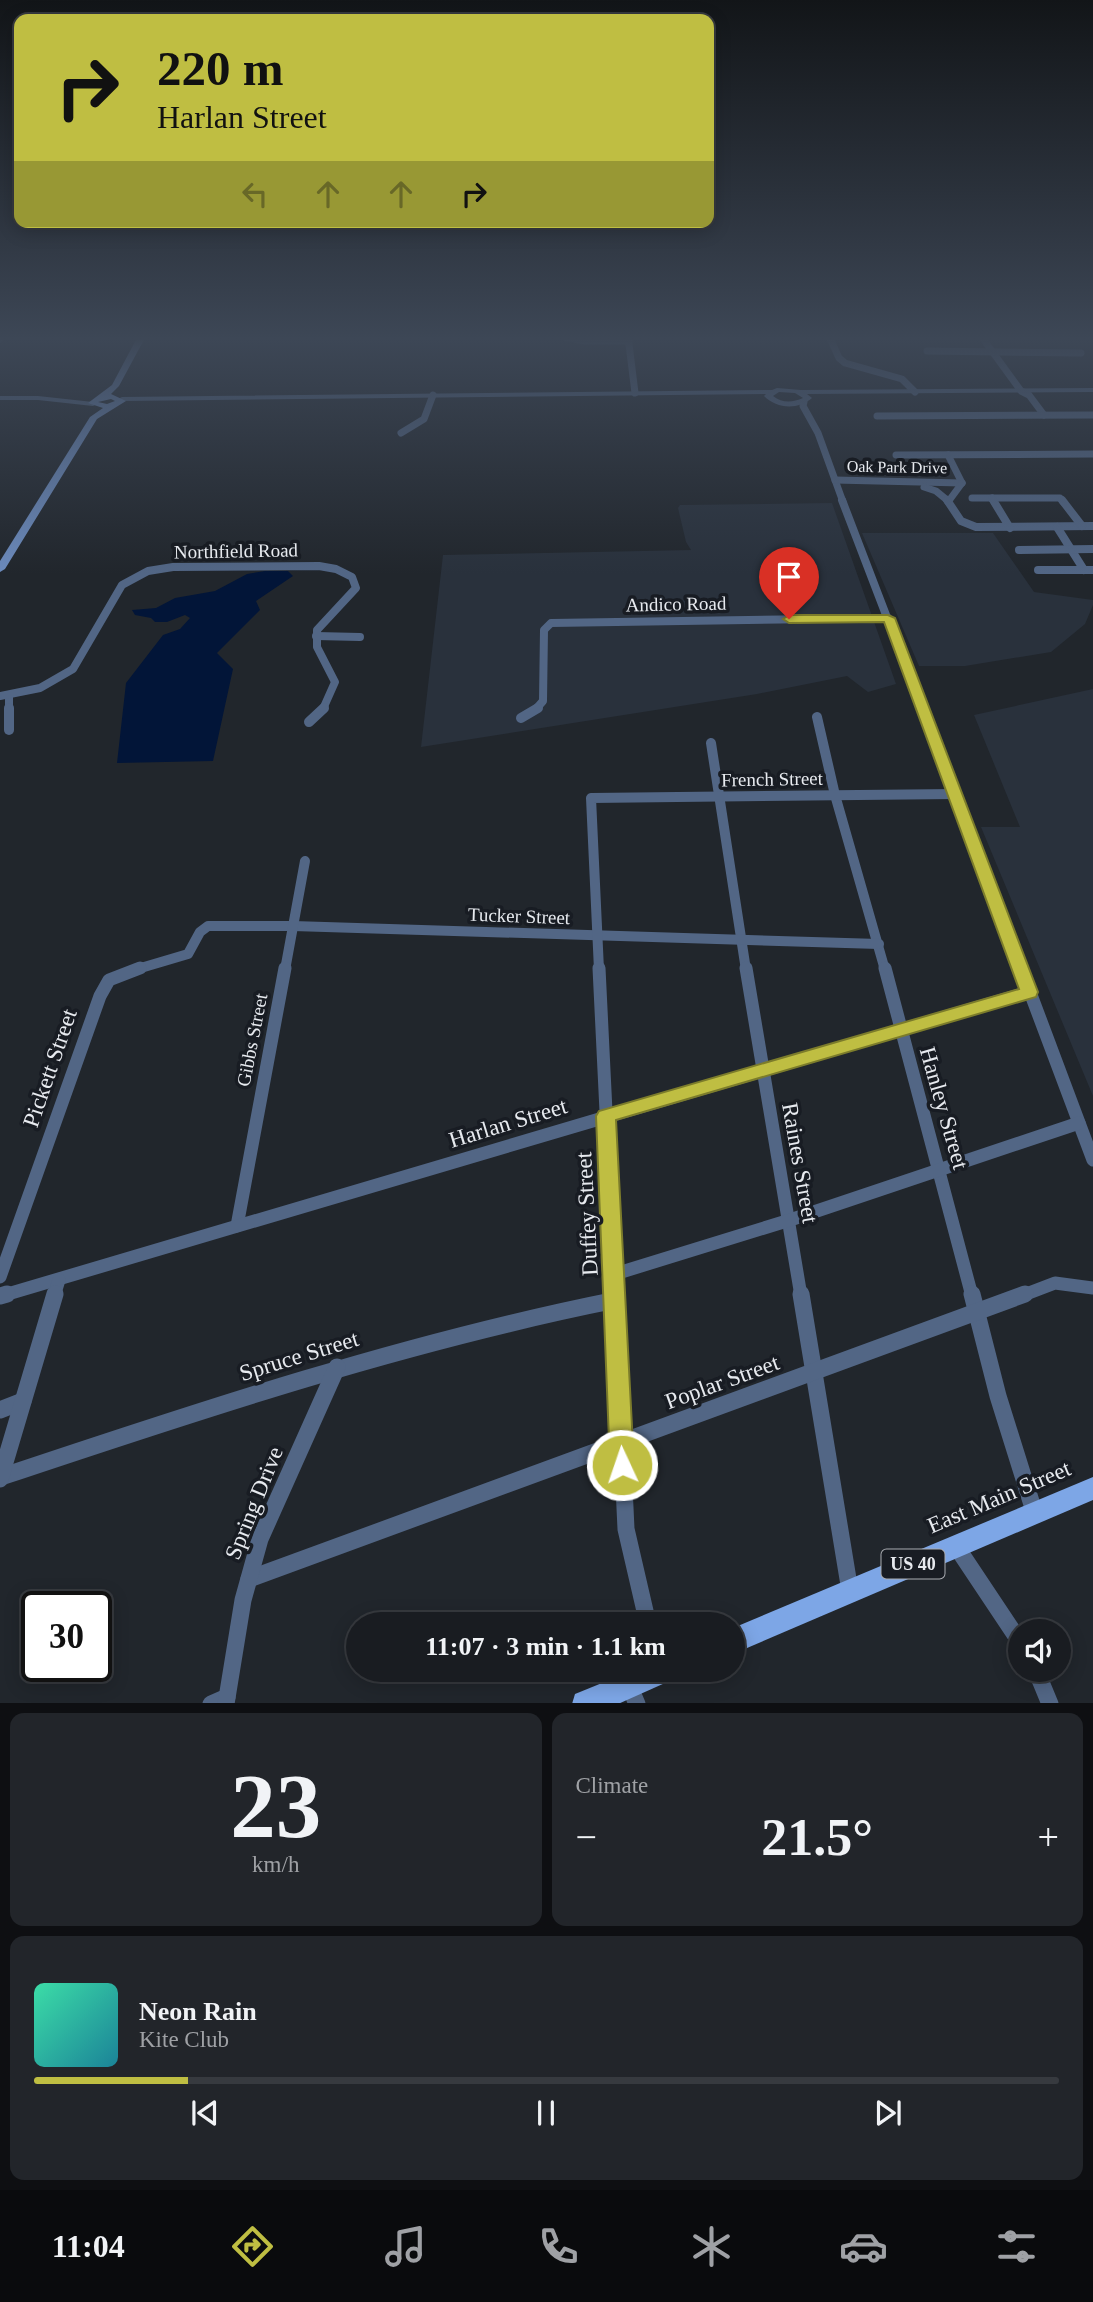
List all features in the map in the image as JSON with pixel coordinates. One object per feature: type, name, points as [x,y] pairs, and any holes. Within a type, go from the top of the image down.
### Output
[{"type":"main road","points":[[0,569],[90,415]]},
{"type":"main road","name":"East Main Street","points":[[745,1635],[1093,1488]]},
{"type":"main road","points":[[585,1703],[633,1694],[648,1682]]},
{"type":"street","points":[[401,433],[423,422],[428,415]]},
{"type":"street","points":[[808,415],[811,417],[888,618],[1093,1160]]},
{"type":"street","points":[[877,416],[959,415]]},
{"type":"street","points":[[896,455],[1093,454]]},
{"type":"street","points":[[948,455],[962,483],[947,500],[960,523],[976,528],[1093,526]]},
{"type":"street","name":"Oak Park Drive","points":[[836,483],[962,483]]},
{"type":"street","name":"Oak Park Drive","points":[[836,483],[924,487],[962,483]]},
{"type":"street","name":"Oak Park Drive","points":[[924,487],[936,491],[947,500]]},
{"type":"street","points":[[972,498],[1060,498],[1082,526]]},
{"type":"street","points":[[992,498],[1010,528]]},
{"type":"street","points":[[1057,527],[1088,570]]},
{"type":"street","points":[[1019,550],[1093,550]]},
{"type":"street","name":"Northfield Road","points":[[4,695],[48,685],[74,669],[122,585],[135,576],[160,568],[310,566],[341,570],[352,577],[356,588],[351,597],[323,622],[316,636]]},
{"type":"street","points":[[1038,570],[1088,570]]},
{"type":"street","name":"Andico Road","points":[[521,718],[537,709],[543,701],[544,630],[549,624],[562,621],[888,618]]},
{"type":"street","points":[[309,722],[322,712],[335,682],[317,647],[316,636],[360,637]]},
{"type":"street","points":[[4,695],[9,730]]},
{"type":"street","name":"Hanley Street","points":[[817,717],[835,795],[879,944],[1002,1409],[1034,1511]]},
{"type":"street","name":"Raines Street","points":[[710,743],[762,1070],[790,1220],[812,1374],[850,1591]]},
{"type":"street","name":"French Street","points":[[591,798],[954,794]]},
{"type":"street","name":"Duffey Street","points":[[591,798],[626,1529],[645,1612]]},
{"type":"street","name":"Gibbs Street","points":[[237,1226],[305,861]]},
{"type":"street","name":"Tucker Street","points":[[174,959],[188,954],[200,932],[208,926],[293,926],[879,944]]},
{"type":"street","name":"Pickett Street","points":[[0,1277],[100,996],[109,980],[119,974],[174,959]]},
{"type":"street","name":"Harlan Street","points":[[0,1296],[1029,992]]},
{"type":"street","points":[[615,1274],[790,1220],[1079,1123]]},
{"type":"street","points":[[0,1478],[59,1280]]},
{"type":"street","name":"Poplar Street","points":[[249,1578],[1055,1283],[1093,1288]]},
{"type":"street","name":"Spruce Street","points":[[0,1478],[337,1367],[534,1315],[616,1300]]},
{"type":"street","name":"Spring Drive","points":[[221,1701],[260,1539],[337,1367]]},
{"type":"street","points":[[0,1410],[23,1401]]},
{"type":"street","points":[[956,1546],[1008,1624]]},
{"type":"street","points":[[1041,1682],[1050,1703]]},
{"type":"shaded area","points":[[832,503],[896,684],[868,692],[847,676],[757,694],[421,747],[443,555],[691,550],[686,542],[678,508],[680,505]]},
{"type":"shaded area","points":[[862,533],[993,533],[1034,592],[1093,600],[1093,605],[1085,624],[1051,652],[965,666],[919,666]]},
{"type":"shaded area","points":[[1093,689],[1093,1096],[981,827],[1020,827],[974,715]]},
{"type":"water","points":[[288,571],[293,576],[256,601],[260,610],[217,653],[233,669],[213,761],[117,763],[126,683],[163,635],[180,629],[190,618],[185,615],[167,622],[155,622],[151,618],[135,615],[132,610],[156,608],[175,598],[215,591],[247,574]]},
{"type":"route","points":[[622,1465],[606,1116],[1029,992],[888,618],[789,619]]}]
